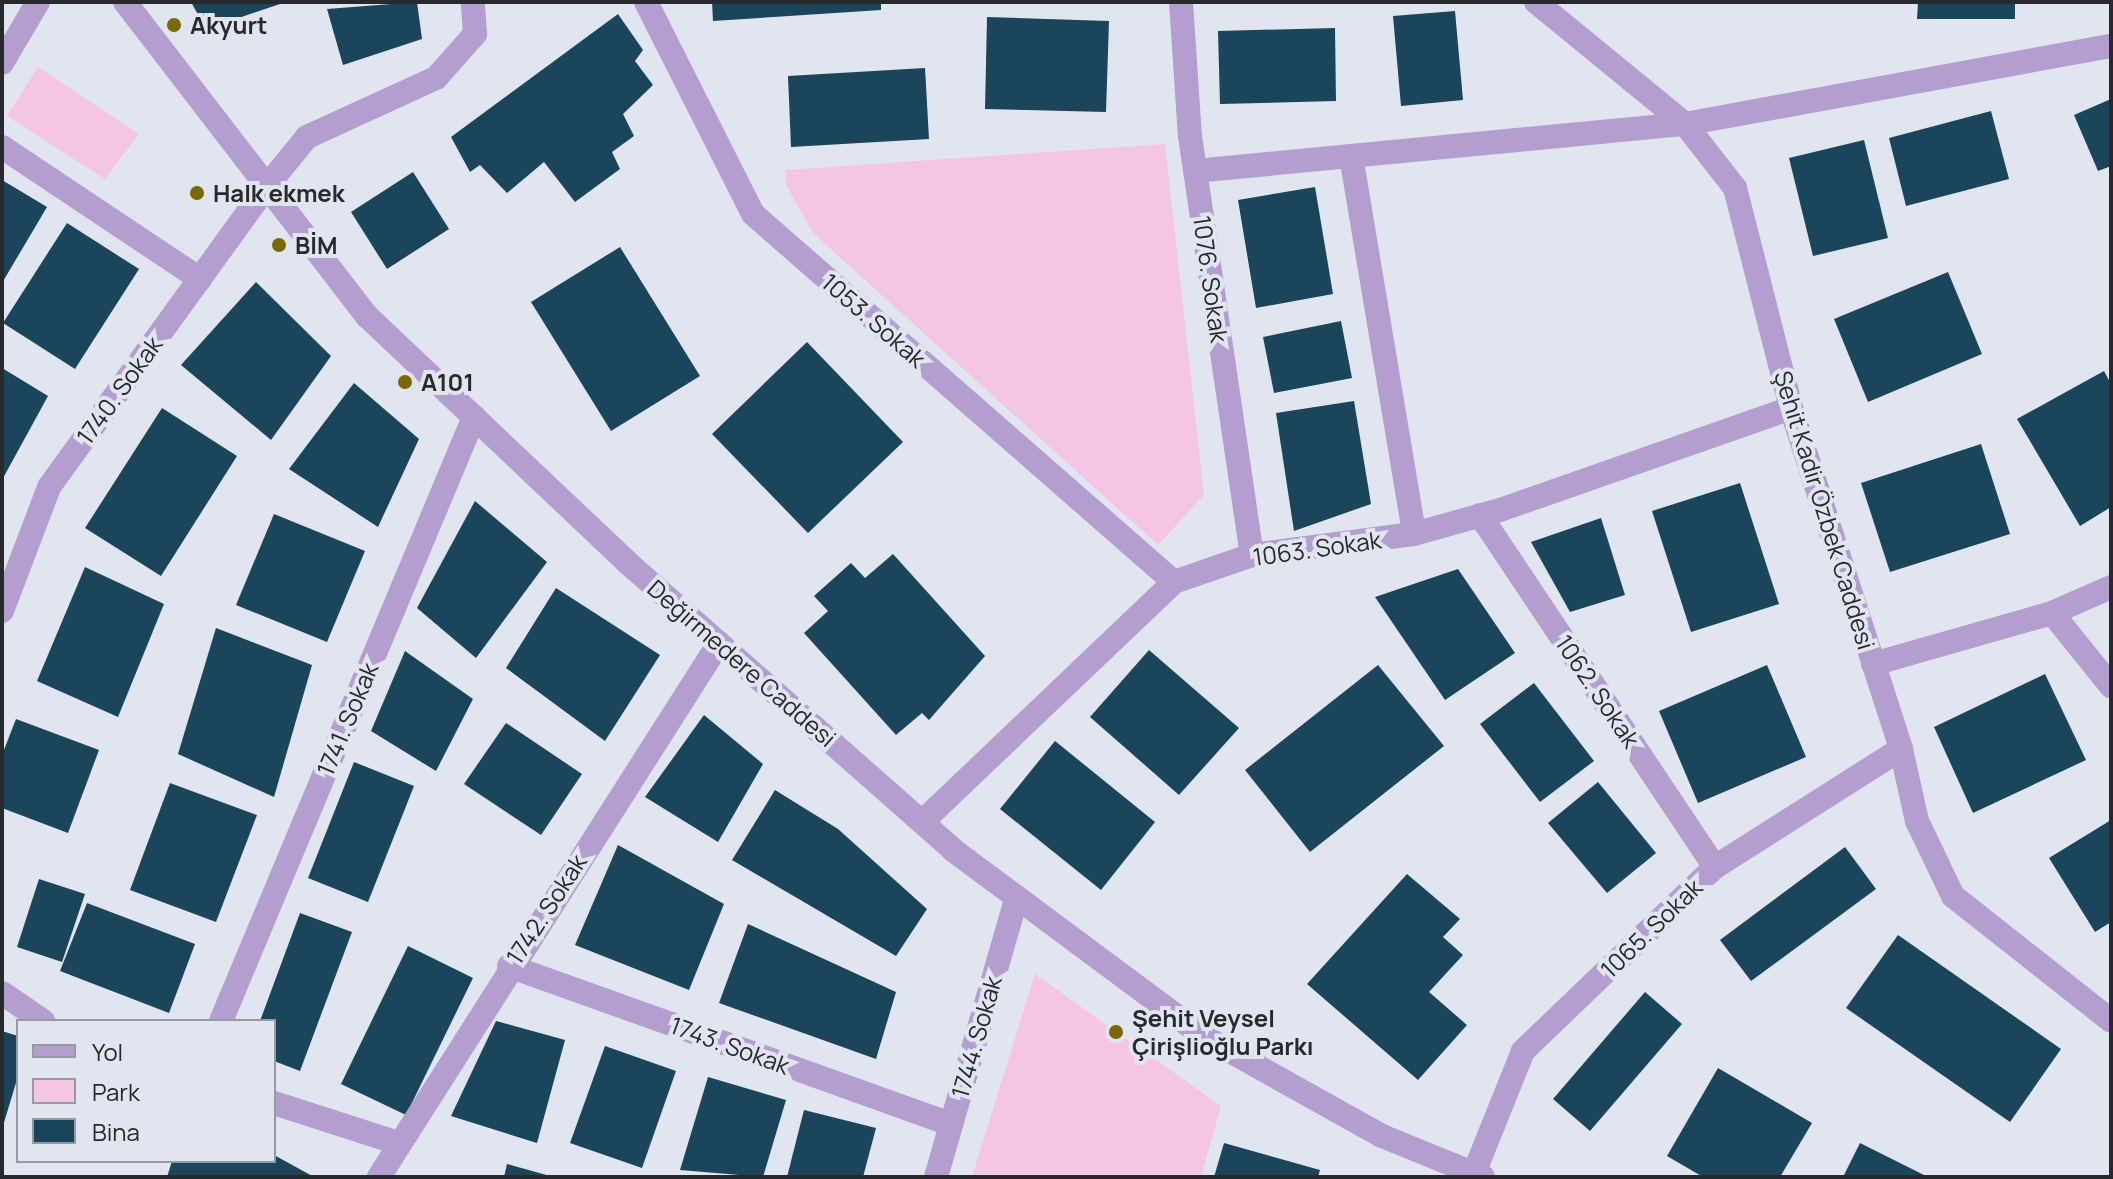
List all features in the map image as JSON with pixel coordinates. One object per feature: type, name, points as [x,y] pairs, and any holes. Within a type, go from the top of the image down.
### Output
[{"type":"street","points":[[3,58],[38,2]]},
{"type":"street","name":"Değirmedere Caddesi","points":[[125,2],[368,317],[719,643],[922,822],[1203,1036],[1382,1136],[1479,1175]]},
{"type":"street","name":"1740. Sokak","points":[[2,611],[49,487],[267,186],[307,137],[436,78],[475,34],[473,2]]},
{"type":"street","name":"1053. Sokak","points":[[646,2],[753,214],[1174,582]]},
{"type":"street","name":"1076. Sokak","points":[[1181,2],[1195,171],[1252,555]]},
{"type":"street","name":"Şehit Kadir Özbek Caddesi","points":[[1536,2],[1685,124],[1735,188],[1791,408],[1901,749],[1917,821],[1953,896],[2111,1021]]},
{"type":"street","points":[[1195,171],[1685,124],[2111,46]]},
{"type":"street","points":[[2,147],[200,279]]},
{"type":"street","points":[[1351,156],[1414,534]]},
{"type":"street","name":"1063. Sokak","points":[[922,822],[1174,582],[1252,555],[1414,534],[1480,515],[1791,408]]},
{"type":"street","name":"1741. Sokak","points":[[222,1019],[474,417]]},
{"type":"street","name":"1062. Sokak","points":[[1480,515],[1715,867]]},
{"type":"street","points":[[1873,664],[2052,613],[2111,587]]},
{"type":"street","points":[[2052,613],[2111,686]]},
{"type":"street","name":"1742. Sokak","points":[[379,1177],[395,1142],[719,643]]},
{"type":"street","name":"1065. Sokak","points":[[1479,1175],[1523,1051],[1715,867],[1901,749]]},
{"type":"street","name":"1744. Sokak","points":[[936,1177],[1017,897]]},
{"type":"street","name":"1743. Sokak","points":[[509,966],[951,1124]]},
{"type":"street","points":[[2,993],[40,1019]]},
{"type":"street","points":[[276,1104],[395,1142]]},
{"type":"green space","points":[[38,67],[139,134],[105,179],[7,116]]},
{"type":"green space","points":[[1165,144],[1204,495],[1158,545],[813,233],[786,185],[786,170]]},
{"type":"green space","points":[[1035,974],[1221,1106],[1201,1177],[972,1177]]},
{"type":"building","points":[[191,2],[283,2],[283,3],[206,29]]},
{"type":"building","points":[[417,2],[422,39],[343,65],[327,9]]},
{"type":"building","points":[[712,2],[881,2],[881,10],[713,21]]},
{"type":"building","points":[[1918,2],[2015,2],[2015,19],[1917,19]]},
{"type":"building","points":[[1455,11],[1463,100],[1401,106],[1393,16]]},
{"type":"building","points":[[618,14],[643,50],[635,61],[653,85],[623,114],[634,136],[612,152],[620,169],[575,202],[544,162],[507,193],[480,165],[470,172],[451,137]]},
{"type":"building","points":[[987,17],[1109,21],[1106,112],[985,109]]},
{"type":"building","points":[[1335,28],[1336,101],[1220,104],[1218,31]]},
{"type":"building","points":[[925,68],[929,139],[791,147],[788,76]]},
{"type":"building","points":[[2111,99],[2111,166],[2098,171],[2074,115]]},
{"type":"building","points":[[1991,111],[2009,179],[1906,206],[1889,138]]},
{"type":"building","points":[[1864,140],[1888,238],[1813,256],[1789,158]]},
{"type":"building","points":[[413,172],[449,229],[387,269],[351,212]]},
{"type":"building","points":[[2,180],[47,207],[2,283]]},
{"type":"building","points":[[1315,187],[1333,294],[1256,308],[1238,200]]},
{"type":"building","points":[[67,223],[139,269],[75,369],[3,323]]},
{"type":"building","points":[[620,247],[700,376],[611,431],[531,302]]},
{"type":"building","points":[[1948,272],[1982,354],[1868,402],[1834,319]]},
{"type":"building","points":[[256,282],[331,356],[271,440],[181,365]]},
{"type":"building","points":[[1341,321],[1352,378],[1274,393],[1263,337]]},
{"type":"building","points":[[807,342],[903,442],[808,533],[712,434]]},
{"type":"building","points":[[2,368],[48,396],[2,480]]},
{"type":"building","points":[[2104,371],[2111,384],[2111,507],[2080,526],[2017,419]]},
{"type":"building","points":[[354,383],[419,439],[378,527],[289,469]]},
{"type":"building","points":[[1354,401],[1371,504],[1294,531],[1276,413]]},
{"type":"building","points":[[162,408],[237,456],[161,576],[85,528]]},
{"type":"building","points":[[1981,444],[2010,534],[1890,572],[1861,483]]},
{"type":"building","points":[[1740,483],[1779,604],[1691,632],[1652,511]]},
{"type":"building","points":[[475,501],[547,562],[476,658],[417,608]]},
{"type":"building","points":[[274,514],[365,551],[327,642],[236,605]]},
{"type":"building","points":[[1601,518],[1625,595],[1570,612],[1531,542]]},
{"type":"building","points":[[893,554],[985,656],[929,720],[922,713],[896,735],[804,633],[828,611],[814,596],[851,563],[865,578]]},
{"type":"building","points":[[85,567],[164,604],[118,717],[37,681]]},
{"type":"building","points":[[1458,569],[1515,653],[1445,700],[1375,597]]},
{"type":"building","points":[[556,588],[660,655],[605,741],[506,668]]},
{"type":"building","points":[[216,628],[312,665],[274,797],[178,754]]},
{"type":"building","points":[[1149,650],[1239,728],[1179,795],[1090,717]]},
{"type":"building","points":[[405,651],[473,699],[436,771],[371,731]]},
{"type":"building","points":[[1378,665],[1444,746],[1310,852],[1245,770]]},
{"type":"building","points":[[1767,665],[1806,757],[1698,803],[1659,711]]},
{"type":"building","points":[[2045,674],[2086,760],[1973,813],[1934,727]]},
{"type":"building","points":[[1534,683],[1594,761],[1540,802],[1480,724]]},
{"type":"building","points":[[704,715],[763,764],[718,842],[645,797]]},
{"type":"building","points":[[16,719],[99,750],[68,833],[2,808],[2,755]]},
{"type":"building","points":[[506,723],[582,774],[541,835],[464,784]]},
{"type":"building","points":[[1055,741],[1155,822],[1101,890],[1000,809]]},
{"type":"building","points":[[354,762],[414,786],[368,902],[308,878]]},
{"type":"building","points":[[1598,782],[1656,853],[1607,893],[1548,823]]},
{"type":"building","points":[[170,783],[257,815],[216,922],[130,890]]},
{"type":"building","points":[[775,790],[838,829],[927,909],[896,956],[732,860]]},
{"type":"building","points":[[2111,820],[2111,922],[2095,932],[2049,858]]},
{"type":"building","points":[[618,845],[724,904],[689,990],[575,945]]},
{"type":"building","points":[[1845,847],[1876,889],[1751,981],[1720,940]]},
{"type":"building","points":[[1407,874],[1460,919],[1443,937],[1463,955],[1429,992],[1467,1025],[1418,1080],[1307,984]]},
{"type":"building","points":[[39,879],[85,894],[62,962],[17,947]]},
{"type":"building","points":[[87,903],[195,944],[169,1013],[60,971]]},
{"type":"building","points":[[300,913],[352,932],[300,1071],[276,1062],[276,1019],[261,1019]]},
{"type":"building","points":[[748,924],[896,992],[876,1059],[719,1003]]},
{"type":"building","points":[[1898,935],[2061,1049],[2010,1122],[1846,1008]]},
{"type":"building","points":[[408,946],[473,978],[406,1115],[341,1084]]},
{"type":"building","points":[[1645,992],[1682,1024],[1590,1131],[1553,1099]]},
{"type":"building","points":[[496,1021],[565,1040],[537,1143],[451,1116]]},
{"type":"building","points":[[2,1031],[16,1035],[16,1083],[3,1126]]},
{"type":"building","points":[[605,1046],[676,1071],[642,1168],[570,1143]]},
{"type":"building","points":[[1718,1068],[1812,1123],[1780,1177],[1703,1177],[1667,1156]]},
{"type":"building","points":[[708,1077],[786,1100],[763,1177],[680,1170]]},
{"type":"building","points":[[804,1110],[876,1128],[863,1177],[787,1177]]},
{"type":"building","points":[[1224,1143],[1320,1170],[1318,1177],[1214,1177]]},
{"type":"building","points":[[1860,1143],[1928,1177],[1843,1177]]},
{"type":"building","points":[[276,1156],[314,1177],[167,1177],[171,1163],[276,1163]]},
{"type":"building","points":[[507,1164],[550,1176],[550,1177],[504,1177]]},
{"type":"place","name":"Akyurt","points":[[174,25]]},
{"type":"place","name":"Halk ekmek","points":[[197,193]]},
{"type":"place","name":"BİM","points":[[279,245]]},
{"type":"place","name":"A101","points":[[405,382]]},
{"type":"place","name":"Şehit Veysel Çirişlioğlu Parkı","points":[[1116,1032]]}]
